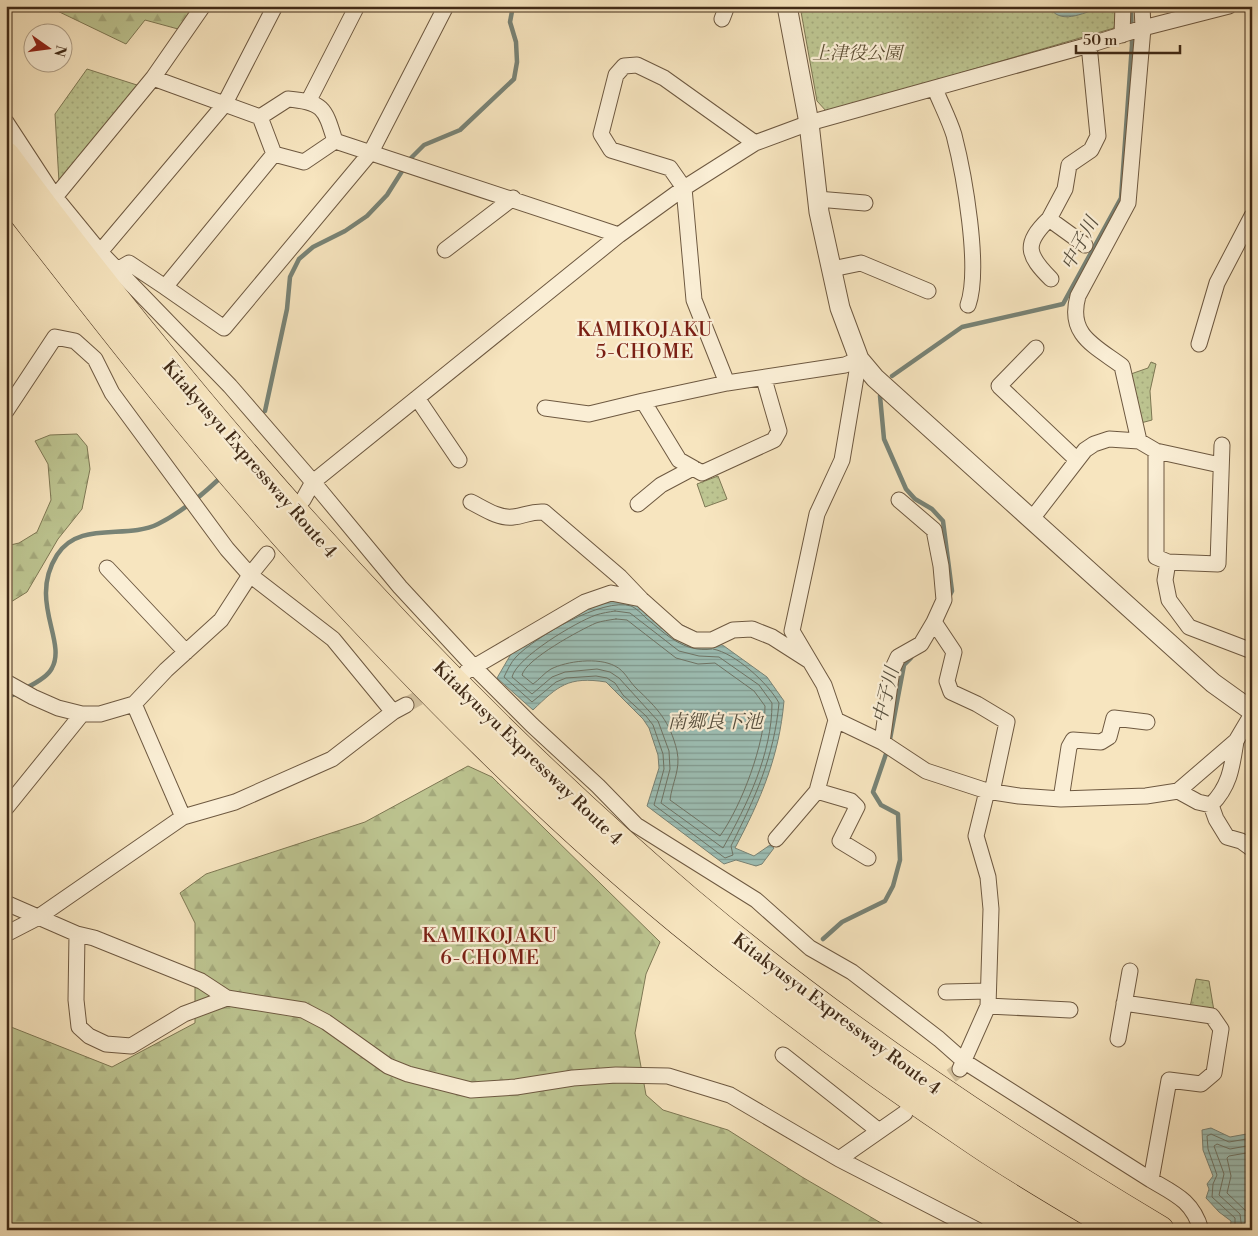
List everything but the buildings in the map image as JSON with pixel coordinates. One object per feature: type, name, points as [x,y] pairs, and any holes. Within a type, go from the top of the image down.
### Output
[{"type":"highway","name":"Kitakyusyu Expressway Route 4","points":[[6,156],[95,272],[174,370],[314,534],[459,689],[591,815],[699,909],[779,972],[920,1076],[1052,1165],[1160,1230]]},
{"type":"highway","name":"Kitakyusyu Expressway Route 4","points":[[6,192],[158,384],[300,552],[445,704],[537,794],[678,920],[764,988],[904,1092],[977,1142],[1120,1230]]},
{"type":"street","points":[[55,197],[153,78],[203,6]]},
{"type":"street","points":[[100,252],[224,105],[275,6]]},
{"type":"street","points":[[309,100],[357,6]]},
{"type":"street","points":[[117,270],[129,263],[224,328],[371,152],[446,6]]},
{"type":"street","points":[[787,6],[809,123],[817,199],[840,308],[859,359],[875,378],[1031,520],[1218,687],[1252,712],[1236,741],[1232,766],[1223,792],[1211,805]]},
{"type":"street","points":[[1123,6],[1132,32]]},
{"type":"street","points":[[1138,441],[1122,366],[1092,345],[1078,328],[1075,308],[1078,296],[1128,203],[1132,32],[1142,6]]},
{"type":"street","points":[[303,500],[314,482],[619,235],[684,188],[755,144],[809,123],[1230,6]]},
{"type":"street","points":[[1051,279],[1035,263],[1031,247],[1035,233],[1049,219],[1065,188],[1069,166],[1091,150],[1098,136],[1090,45]]},
{"type":"street","points":[[728,383],[694,300],[684,188],[670,168],[611,150],[601,134],[616,74],[624,66],[637,65],[664,78],[755,144]]},
{"type":"street","points":[[153,78],[260,117]]},
{"type":"street","points":[[935,88],[954,134],[970,224],[972,293],[968,305]]},
{"type":"street","points":[[260,117],[288,99],[309,100],[326,111],[335,141]]},
{"type":"street","points":[[260,117],[274,154]]},
{"type":"street","points":[[6,122],[55,197],[100,252],[230,386],[314,482],[470,669],[598,786],[636,825],[756,900],[810,948],[852,972],[939,1039],[962,1065],[1181,1197],[1197,1214],[1201,1230]]},
{"type":"street","points":[[335,141],[417,166],[619,235]]},
{"type":"street","points":[[274,154],[304,162],[335,141]]},
{"type":"street","points":[[165,287],[274,154]]},
{"type":"street","points":[[445,250],[513,198]]},
{"type":"street","points":[[817,199],[865,203]]},
{"type":"street","points":[[1199,344],[1217,283],[1252,216]]},
{"type":"street","points":[[1049,219],[1085,244]]},
{"type":"street","points":[[832,269],[861,262],[928,291]]},
{"type":"street","points":[[6,411],[55,337],[75,341],[95,359],[112,393],[226,549],[250,575],[333,639],[399,709],[332,759],[235,802],[183,816],[38,918],[6,934]]},
{"type":"street","points":[[1036,348],[999,386],[1043,425],[1049,436],[1076,459]]},
{"type":"street","points":[[546,408],[560,412],[589,414],[728,383],[764,379],[845,365],[859,359]]},
{"type":"street","points":[[776,839],[817,791],[836,720],[824,685],[792,631],[817,514],[842,460],[859,359]]},
{"type":"street","points":[[643,401],[679,460],[702,473],[774,440],[779,431],[764,379]]},
{"type":"street","points":[[417,398],[459,460]]},
{"type":"street","points":[[1031,520],[1076,459],[1094,444],[1109,439],[1138,441],[1156,451],[1220,465]]},
{"type":"street","points":[[1156,451],[1156,557],[1168,562],[1218,564],[1222,445]]},
{"type":"street","points":[[638,504],[661,485],[693,468]]},
{"type":"street","points":[[882,742],[892,670],[898,657],[921,644],[944,600],[941,566],[934,530],[899,500]]},
{"type":"street","points":[[471,502],[493,514],[511,518],[532,511],[544,512],[620,576],[641,599],[678,632],[695,640],[712,640],[734,630],[752,629],[772,637],[811,662]]},
{"type":"street","points":[[10,687],[58,708],[82,714],[100,714],[134,704],[221,620],[250,575],[267,554]]},
{"type":"street","points":[[1168,562],[1165,580],[1169,600],[1190,627],[1252,650]]},
{"type":"street","points":[[107,568],[186,652]]},
{"type":"street","points":[[470,669],[585,602],[611,593],[641,599]]},
{"type":"street","points":[[934,622],[954,652],[947,681],[951,692],[977,704],[1007,722],[976,836],[988,877],[992,909],[988,999],[962,1065]]},
{"type":"street","points":[[134,704],[183,816]]},
{"type":"street","points":[[6,808],[82,714]]},
{"type":"street","points":[[1061,799],[1068,747],[1073,740],[1101,742],[1109,737],[1114,718],[1147,722]]},
{"type":"street","points":[[836,720],[882,742],[926,771],[989,792],[1061,799],[1146,796],[1178,791],[1236,741]]},
{"type":"street","points":[[817,791],[851,801],[857,807],[840,841],[868,858]]},
{"type":"street","points":[[1178,791],[1198,802],[1211,805]]},
{"type":"street","points":[[1211,805],[1216,820],[1227,837],[1241,841],[1252,849]]},
{"type":"street","points":[[6,903],[77,934],[94,938],[201,981],[227,998],[303,1010],[326,1022],[388,1066],[408,1074],[471,1090],[516,1087],[573,1078],[668,1076],[730,1095],[840,1159],[976,1230]]},
{"type":"street","points":[[77,934],[76,1000],[79,1026],[89,1036],[106,1044],[131,1046],[184,1014],[227,998]]},
{"type":"street","points":[[1118,1039],[1130,971]]},
{"type":"street","points":[[946,992],[1070,1010]]},
{"type":"street","points":[[1124,1003],[1212,1016],[1220,1029],[1214,1073],[1201,1084],[1169,1080],[1151,1180]]},
{"type":"street","points":[[783,1054],[879,1132]]},
{"type":"street","points":[[840,1159],[905,1113]]},
{"type":"green space","points":[[47,6],[195,6],[178,29],[145,20],[126,44]]},
{"type":"green space","name":"上津役公園","points":[[800,6],[1118,6],[1114,28],[827,112],[817,101]]},
{"type":"green space","points":[[87,69],[140,86],[59,182],[55,114]]},
{"type":"green space","points":[[1151,362],[1156,364],[1150,391],[1152,420],[1137,424],[1128,375],[1148,368]]},
{"type":"green space","points":[[77,434],[87,446],[90,469],[82,509],[58,539],[27,592],[6,605],[6,546],[19,543],[37,532],[51,500],[48,464],[35,441],[50,435]]},
{"type":"green space","points":[[718,476],[727,499],[705,507],[697,484]]},
{"type":"green space","points":[[468,766],[492,777],[660,942],[646,974],[635,1033],[646,1095],[663,1110],[728,1130],[802,1177],[893,1230],[6,1230],[6,1025],[112,1067],[195,1023],[195,923],[180,893],[206,874],[365,822]]},
{"type":"green space","points":[[1196,979],[1209,981],[1214,1011],[1190,1007]]},
{"type":"water","points":[[1049,6],[1099,6],[1099,8],[1079,15],[1065,17],[1053,12]]},
{"type":"water","name":"南郷良下池","points":[[614,600],[634,601],[724,646],[767,677],[784,701],[778,741],[761,795],[735,848],[754,856],[770,845],[774,848],[762,864],[756,866],[736,860],[724,864],[647,806],[659,768],[658,755],[649,728],[643,719],[606,682],[582,680],[565,685],[557,689],[533,710],[497,678],[511,654],[548,628],[573,614]]},
{"type":"water","points":[[1211,1128],[1230,1137],[1252,1133],[1252,1230],[1230,1230],[1231,1221],[1219,1212],[1206,1198],[1209,1189],[1207,1184],[1213,1176],[1203,1150],[1202,1130]]},
{"type":"waterway","points":[[408,161],[424,145],[460,130],[514,79],[517,62],[516,42],[510,22],[513,6]]},
{"type":"waterway","name":"中子川","points":[[892,376],[962,327],[1063,304],[1121,198],[1132,45],[1131,6]]},
{"type":"waterway","points":[[265,411],[287,309],[290,277],[299,259],[313,247],[345,231],[367,216],[387,195],[404,168]]},
{"type":"waterway","name":"中子川","points":[[880,396],[884,439],[906,489],[915,499],[932,509],[943,521],[952,591],[949,597]]},
{"type":"waterway","points":[[26,688],[40,680],[52,668],[55,657],[55,645],[47,604],[46,588],[49,572],[57,555],[66,544],[90,534],[132,531],[158,524],[190,504],[219,479]]},
{"type":"waterway","name":"中子川","points":[[890,739],[904,665],[911,658]]},
{"type":"waterway","points":[[6,698],[19,692]]},
{"type":"waterway","name":"中子川","points":[[823,939],[842,922],[885,901],[893,886],[900,860],[898,814],[881,805],[873,792],[887,751]]},
{"type":"tunnel","points":[[406,705],[436,688]]},
{"type":"tunnel","points":[[933,1090],[960,1069]]},
{"type":"district","name":"KAMIKOJAKU 5-CHOME","points":[[645,340]]},
{"type":"district","name":"KAMIKOJAKU 6-CHOME","points":[[490,946]]}]
